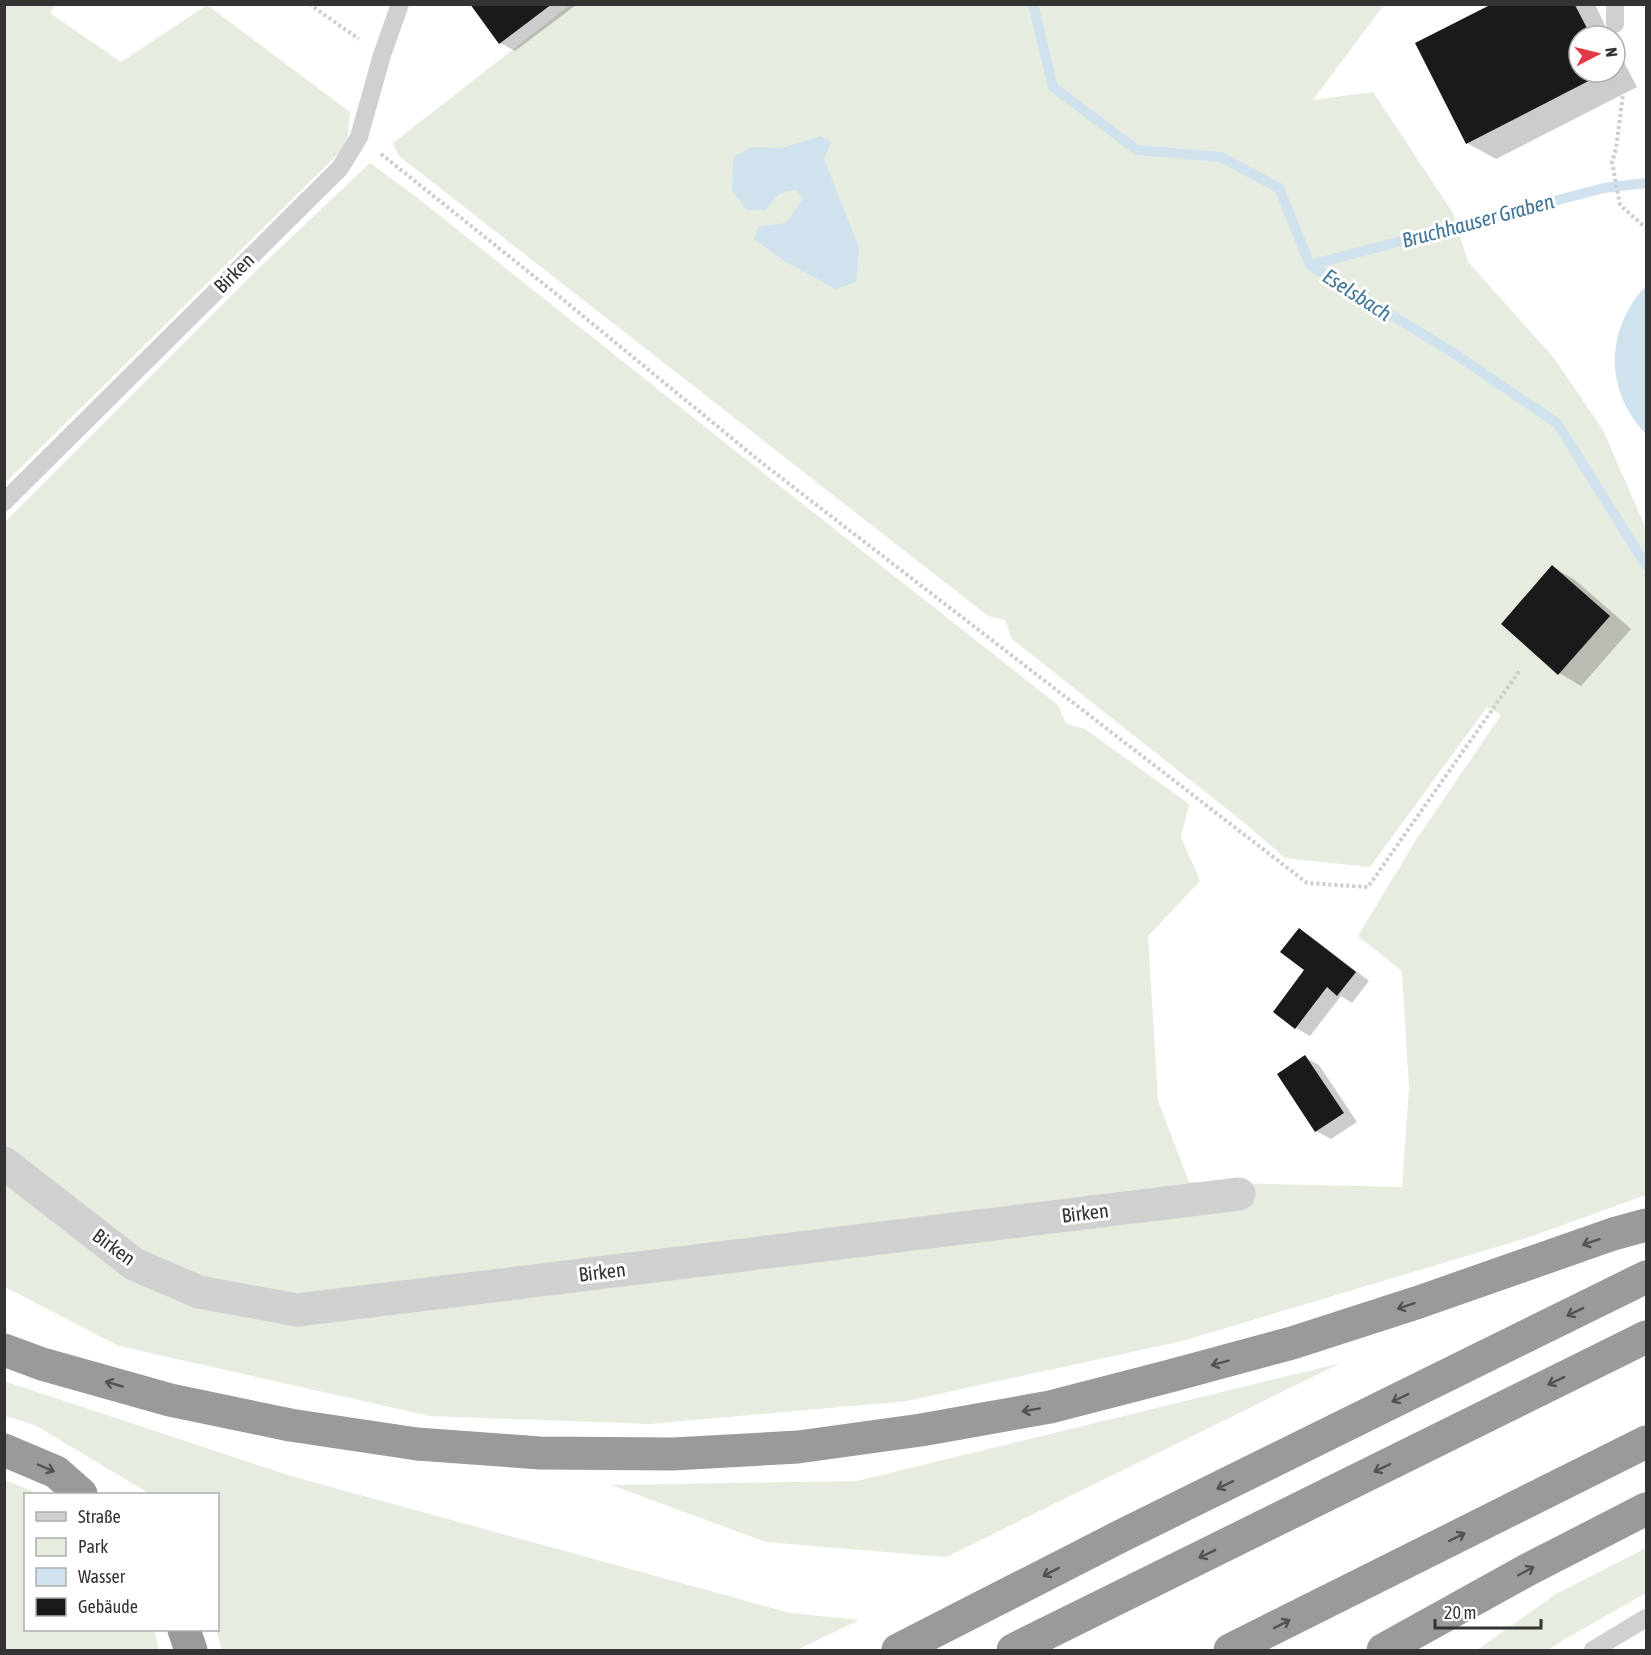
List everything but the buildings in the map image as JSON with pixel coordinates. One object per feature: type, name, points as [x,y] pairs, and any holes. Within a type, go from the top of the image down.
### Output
[{"type":"highway","points":[[4,1350],[42,1364],[170,1400],[290,1425],[417,1444],[540,1453],[674,1454],[798,1447],[921,1430],[1050,1407],[1170,1376],[1292,1343],[1419,1302],[1613,1234],[1647,1226]]},
{"type":"highway","points":[[898,1650],[1119,1537],[1647,1277]]},
{"type":"highway","points":[[1013,1650],[1647,1337]]},
{"type":"highway","points":[[1230,1650],[1647,1442]]},
{"type":"highway","points":[[4,1450],[56,1472],[80,1493]]},
{"type":"highway","points":[[1383,1650],[1528,1569],[1647,1509]]},
{"type":"highway","points":[[185,1631],[191,1650]]},
{"type":"street","name":"Birken","points":[[4,1163],[134,1264],[199,1292],[297,1310],[1239,1194]]},
{"type":"lane","name":"Birken","points":[[4,502],[340,168],[359,137],[382,55],[400,4]]},
{"type":"lane","points":[[1615,4],[1615,24]]},
{"type":"lane","points":[[1593,1650],[1647,1618]]},
{"type":"path","points":[[309,4],[382,55]]},
{"type":"path","points":[[1621,84],[1623,94],[1616,149],[1612,162],[1620,205],[1647,228]]},
{"type":"path","points":[[359,137],[555,292],[762,463],[1307,882],[1368,887],[1520,670]]},
{"type":"green space","points":[[5,5],[55,5],[50,13],[121,62],[207,5],[350,112],[347,145],[5,483]]},
{"type":"green space","points":[[570,5],[1384,5],[1313,100],[1373,92],[1453,213],[1468,262],[1554,358],[1603,430],[1646,529],[1646,1195],[1527,1238],[1182,1341],[907,1401],[650,1424],[430,1416],[119,1346],[5,1287],[5,522],[260,267],[370,163],[419,199],[1058,705],[1066,724],[1085,729],[1189,804],[1181,837],[1200,881],[1148,936],[1158,1101],[1189,1182],[1402,1187],[1409,1089],[1402,971],[1358,936],[1416,840],[1501,715],[1487,707],[1370,867],[1285,858],[1247,825],[1012,639],[1005,620],[988,616],[399,156],[393,143]],"holes":[[[1552,566],[1558,674],[1501,624]]]},
{"type":"green space","points":[[1341,1363],[946,1557],[766,1542],[611,1485],[857,1481]]},
{"type":"green space","points":[[4,1381],[291,1476],[790,1613],[859,1620],[797,1650],[222,1650],[216,1631],[219,1631],[219,1493],[148,1493],[35,1425],[5,1416]]},
{"type":"green space","points":[[5,1480],[37,1493],[24,1493],[24,1631],[154,1631],[159,1650],[5,1650]]},
{"type":"green space","points":[[1646,1548],[1646,1593],[1548,1650],[1477,1650],[1556,1594]]},
{"type":"water","points":[[821,136],[831,142],[824,159],[859,247],[856,282],[836,289],[786,262],[754,239],[758,227],[786,223],[803,198],[796,190],[780,193],[765,210],[746,210],[732,190],[733,157],[752,147],[781,148]]},
{"type":"water","points":[[1646,286],[1646,434],[1632,417],[1623,399],[1617,380],[1615,360],[1617,340],[1623,321]]},
{"type":"waterway","name":"Eselsbach","points":[[1033,4],[1053,87],[1137,150],[1221,157],[1279,188],[1310,265],[1452,352],[1557,423],[1646,565]]},
{"type":"waterway","name":"Bruchhauser Graben","points":[[1310,265],[1604,188],[1646,183]]}]
